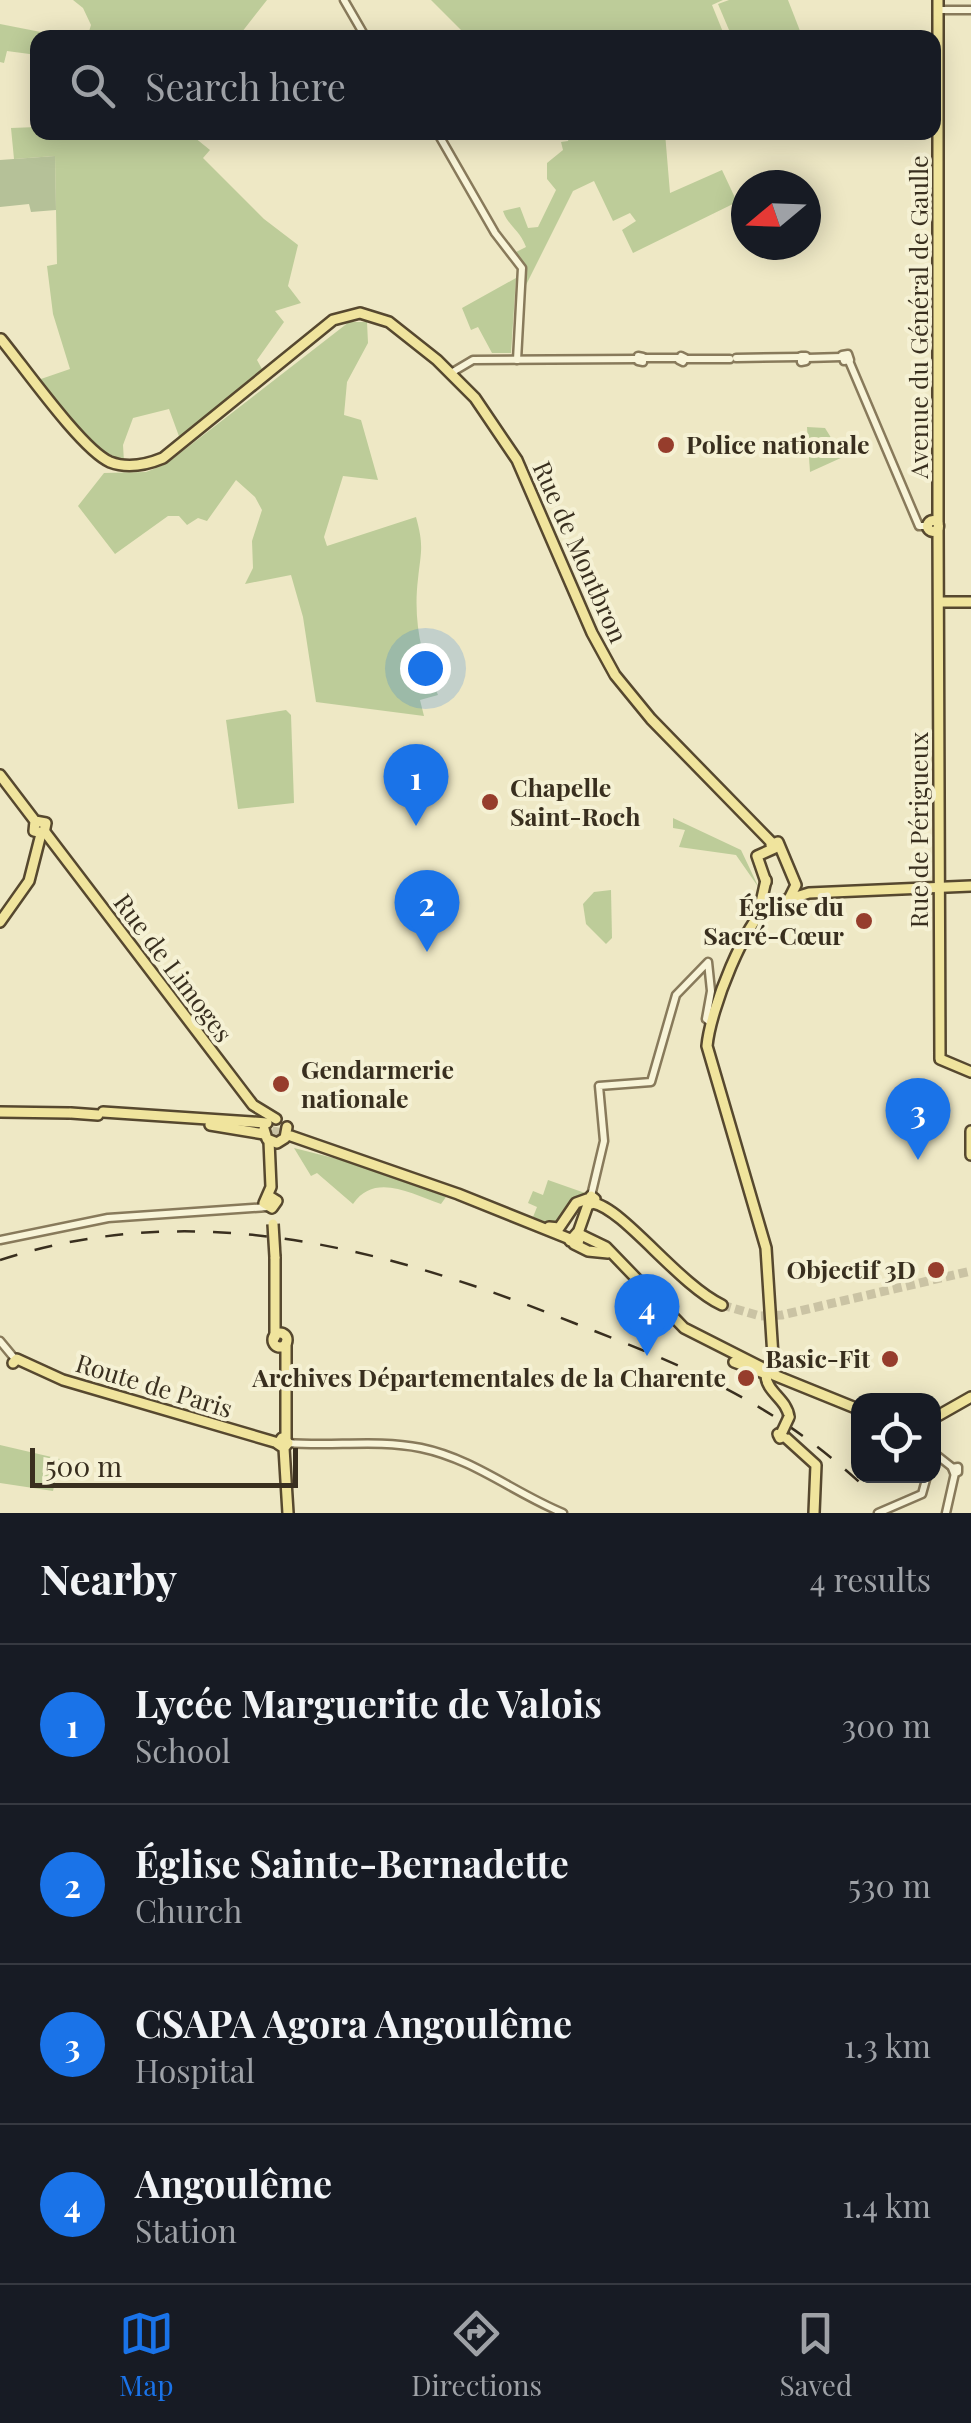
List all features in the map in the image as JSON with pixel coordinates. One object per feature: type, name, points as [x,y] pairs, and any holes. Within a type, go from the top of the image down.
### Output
[{"type":"main road","name":"Avenue du Général de Gaulle","points":[[938,5],[938,30]]},
{"type":"main road","name":"Avenue du Général de Gaulle","points":[[937,140],[933,526],[939,602]]},
{"type":"main road","name":"Rue de Montbron","points":[[0,337],[94,450],[108,461],[135,465],[163,458],[333,320],[360,313],[391,323],[443,365],[487,412],[514,453],[615,675],[644,711],[773,844],[784,857],[796,885]]},
{"type":"main road","points":[[939,602],[971,602]]},
{"type":"main road","name":"Rue de Périgueux","points":[[939,602],[940,1058],[971,1072]]},
{"type":"main road","name":"Rue de Limoges","points":[[0,775],[253,1106],[262,1110],[274,1131]]},
{"type":"main road","points":[[0,919],[29,881],[40,830]]},
{"type":"main road","points":[[773,844],[756,859],[779,900]]},
{"type":"main road","points":[[766,880],[764,900],[739,945],[710,1023],[707,1068],[766,1251],[774,1353],[772,1389],[789,1417],[783,1434],[811,1456],[817,1474],[814,1513]]},
{"type":"main road","points":[[710,1023],[746,937],[779,900],[792,896],[796,885],[809,893]]},
{"type":"main road","points":[[779,900],[809,893],[971,886]]},
{"type":"main road","points":[[0,1112],[192,1120],[274,1131],[422,1181],[596,1246],[614,1256],[695,1335],[770,1373],[851,1406]]},
{"type":"main road","points":[[274,1131],[270,1203],[281,1340],[290,1385],[283,1443],[286,1513]]},
{"type":"main road","points":[[971,1131],[971,1151]]},
{"type":"main road","points":[[458,1194],[516,1216]]},
{"type":"main road","points":[[574,1237],[590,1200]]},
{"type":"main road","points":[[530,1222],[557,1229],[576,1203],[590,1200],[610,1208],[686,1284],[722,1304]]},
{"type":"main road","name":"Route de Paris","points":[[0,1361],[16,1362],[169,1412],[283,1443]]},
{"type":"main road","points":[[941,1414],[971,1397]]},
{"type":"street","points":[[345,2],[361,30]]},
{"type":"street","points":[[938,5],[971,10]]},
{"type":"street","points":[[442,140],[495,233],[522,268],[517,360]]},
{"type":"street","points":[[443,365],[517,360],[845,359],[933,526]]},
{"type":"street","points":[[451,373],[463,362]]},
{"type":"street","points":[[590,1200],[603,1155],[599,1086],[650,1082],[679,990],[708,962],[710,1023]]},
{"type":"street","points":[[0,1240],[90,1220],[249,1208],[270,1203]]},
{"type":"street","points":[[0,1341],[16,1362]]},
{"type":"street","points":[[283,1443],[386,1443],[426,1449],[494,1475],[561,1512]]},
{"type":"street","points":[[941,1459],[954,1470],[948,1511]]},
{"type":"street","points":[[878,1513],[922,1494],[924,1483]]},
{"type":"green space","points":[[73,0],[267,0],[243,30],[89,30],[83,8]]},
{"type":"green space","points":[[431,0],[723,0],[712,5],[722,30],[461,30]]},
{"type":"green space","points":[[729,0],[788,0],[800,30],[729,30],[718,4]]},
{"type":"green space","points":[[0,24],[31,30],[30,54],[7,51],[4,63],[0,62]]},
{"type":"green space","points":[[30,127],[30,140],[198,140],[210,150],[203,158],[264,219],[298,245],[288,286],[301,303],[275,311],[284,322],[257,360],[262,369],[180,439],[169,409],[133,418],[123,445],[124,462],[95,446],[38,380],[70,369],[53,314],[47,266],[57,264],[55,156],[14,159],[11,128]]},
{"type":"green space","points":[[666,140],[670,193],[722,170],[731,189],[731,205],[633,253],[622,230],[636,221],[630,213],[613,221],[594,181],[573,191],[523,291],[525,265],[514,253],[526,247],[503,211],[520,207],[528,228],[538,227],[556,190],[547,179],[547,163],[563,150],[561,142]]},
{"type":"green space","points":[[55,156],[56,210],[31,212],[29,204],[0,207],[0,160]]},
{"type":"green space","points":[[516,278],[511,353],[492,353],[478,327],[471,330],[462,308]]},
{"type":"green space","points":[[349,322],[367,322],[368,343],[347,382],[344,415],[361,420],[378,480],[343,476],[324,537],[327,546],[416,517],[421,548],[418,624],[423,653],[438,695],[420,700],[424,716],[316,702],[303,617],[291,575],[245,584],[253,568],[252,541],[262,510],[255,497],[236,480],[207,521],[198,518],[187,525],[179,516],[168,516],[115,554],[78,506],[104,473],[146,472],[166,464]]},
{"type":"green space","points":[[807,427],[825,428],[843,457],[810,472]]},
{"type":"green space","points":[[286,710],[291,715],[294,803],[238,809],[226,720]]},
{"type":"green space","points":[[673,818],[741,850],[759,888],[736,855],[679,847],[685,830],[673,828]]},
{"type":"green space","points":[[611,890],[612,938],[606,944],[586,924],[583,904],[594,892]]},
{"type":"green space","points":[[294,1148],[365,1166],[446,1197],[441,1204],[383,1187],[362,1194],[353,1204],[317,1173],[311,1176]]},
{"type":"green space","points":[[548,1180],[585,1193],[557,1226],[533,1217],[537,1207],[528,1203],[533,1191],[543,1195]]},
{"type":"green space","points":[[0,1445],[60,1459],[53,1491],[0,1483]]},
{"type":"tunnel","points":[[259,1127],[289,1135]]},
{"type":"tunnel","points":[[722,1305],[760,1316],[782,1315],[971,1271]]},
{"type":"railway","points":[[0,1260],[74,1241],[147,1232],[220,1232],[292,1240],[363,1254],[504,1296],[694,1373],[799,1433],[868,1490]]},
{"type":"place","name":"Police nationale","points":[[666,445]]},
{"type":"place","name":"Chapelle Saint-Roch","points":[[490,802]]},
{"type":"place","name":"Lycée Marguerite de Valois","points":[[416,826]]},
{"type":"place","name":"Église du Sacré-Cœur","points":[[864,921]]},
{"type":"place","name":"Église Sainte-Bernadette","points":[[427,952]]},
{"type":"place","name":"Gendarmerie nationale","points":[[281,1084]]},
{"type":"place","name":"CSAPA Agora Angoulême","points":[[918,1160]]},
{"type":"place","name":"Objectif 3D","points":[[936,1270]]},
{"type":"place","name":"Angoulême","points":[[647,1356]]},
{"type":"place","name":"Basic-Fit","points":[[890,1359]]},
{"type":"place","name":"Archives Départementales de la Charente","points":[[746,1378]]}]
